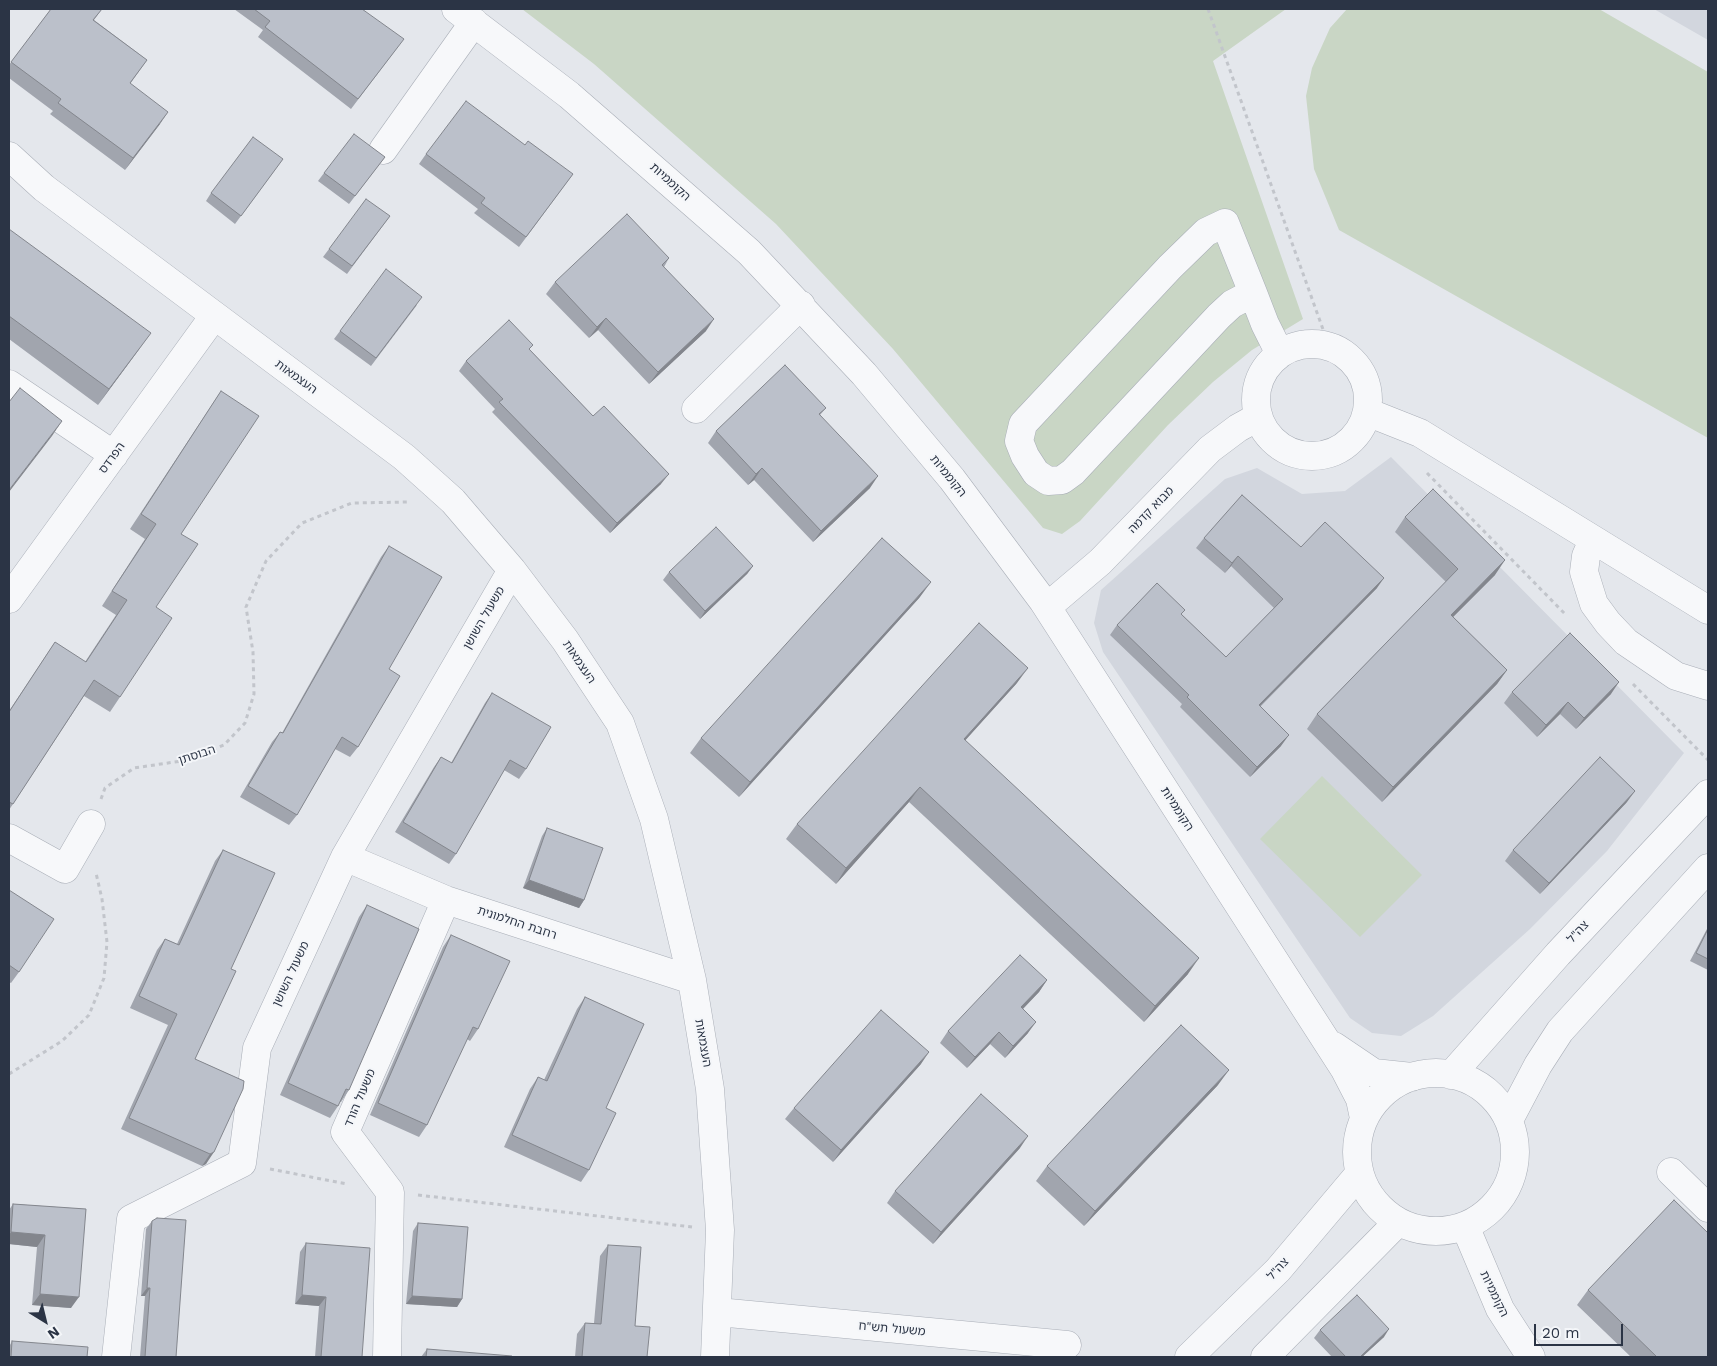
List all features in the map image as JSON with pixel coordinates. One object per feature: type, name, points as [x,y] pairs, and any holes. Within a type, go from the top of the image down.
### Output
[{"type":"street","points":[[383,150],[465,16]]},
{"type":"street","name":"הקוממיות","points":[[465,16],[569,94],[749,252],[864,374],[952,479],[1047,606],[1327,1040],[1346,1070],[1360,1099],[1364,1118]]},
{"type":"street","name":"העצמאות","points":[[9,156],[44,188],[404,457],[453,501],[512,570],[565,640],[620,723],[654,819],[692,980],[710,1089],[720,1230],[715,1357]]},
{"type":"street","name":"העצמאות","points":[[9,169],[44,188]]},
{"type":"street","points":[[1253,293],[1232,304],[1218,316],[1073,472],[1062,480],[1048,481],[1036,473],[1019,441],[1023,424],[1206,232],[1225,223],[1280,354]]},
{"type":"street","points":[[696,409],[801,305]]},
{"type":"street","name":"הפרדס","points":[[9,599],[214,316]]},
{"type":"street","points":[[1309,343],[1329,346],[1346,354],[1359,368],[1367,386],[1366,412],[1363,424],[1352,439],[1337,451],[1318,456],[1298,455],[1281,448],[1267,434],[1258,417],[1255,401],[1257,385],[1264,370],[1280,354],[1291,347],[1309,343]]},
{"type":"street","points":[[9,384],[114,455]]},
{"type":"street","points":[[1366,412],[1420,433],[1708,610]]},
{"type":"street","name":"מבוא קדמה","points":[[1047,606],[1100,562],[1210,448],[1238,428],[1258,417]]},
{"type":"street","points":[[1593,540],[1586,556],[1584,572],[1594,604],[1608,623],[1626,642],[1676,676],[1708,686]]},
{"type":"street","name":"משעול השושן","points":[[242,1163],[257,1048],[345,857],[512,570]]},
{"type":"street","name":"צה\"ל","points":[[1451,1074],[1558,954],[1708,794]]},
{"type":"street","points":[[9,838],[65,869],[91,824]]},
{"type":"street","name":"רחבת החלמונית","points":[[345,857],[446,900],[692,980]]},
{"type":"street","points":[[1509,1120],[1538,1065],[1560,1032],[1708,868]]},
{"type":"street","name":"משעול הורד","points":[[390,1192],[345,1132],[446,900]]},
{"type":"street","name":"הקוממיות","points":[[1327,1040],[1374,1073],[1412,1077]]},
{"type":"street","points":[[1431,1073],[1451,1074],[1469,1080],[1486,1090],[1499,1104],[1509,1120],[1516,1151],[1510,1182],[1492,1208],[1465,1226],[1449,1231],[1431,1232],[1414,1229],[1398,1222],[1381,1210],[1367,1194],[1359,1174],[1356,1155],[1358,1136],[1364,1118],[1376,1100],[1387,1091],[1412,1077],[1431,1073]]},
{"type":"street","points":[[116,1357],[132,1219],[242,1163]]},
{"type":"street","points":[[1670,1172],[1708,1208]]},
{"type":"street","name":"צה\"ל","points":[[1189,1357],[1278,1270],[1359,1174]]},
{"type":"street","points":[[387,1357],[390,1192]]},
{"type":"street","points":[[1265,1357],[1398,1222]]},
{"type":"street","name":"הקוממיות","points":[[1465,1226],[1500,1309],[1531,1357]]},
{"type":"street","name":"משעול תש\"ח","points":[[718,1312],[1067,1345]]},
{"type":"path","points":[[1208,9],[1329,346]]},
{"type":"path","points":[[1424,470],[1570,619]]},
{"type":"path","name":"הבוסתן","points":[[9,1074],[62,1041],[89,1015],[104,978],[106,942],[102,899],[92,855],[91,824],[105,788],[134,768],[188,760],[224,745],[244,723],[254,694],[253,652],[246,607],[266,560],[302,523],[352,503],[453,501]]},
{"type":"path","points":[[1632,683],[1708,760]]},
{"type":"path","points":[[242,1163],[390,1192],[720,1230]]},
{"type":"shaded area","points":[[1654,9],[1708,9],[1708,40]]},
{"type":"shaded area","points":[[1391,457],[1684,753],[1607,851],[1530,929],[1433,1016],[1401,1036],[1372,1033],[1350,1018],[1103,652],[1094,623],[1101,590],[1225,479],[1257,468],[1302,494],[1345,491]]},
{"type":"green space","points":[[522,9],[1286,9],[1213,61],[1303,319],[1252,350],[1213,382],[1168,425],[1080,521],[1062,534],[1043,528],[893,349],[776,224],[594,64]]},
{"type":"green space","points":[[1347,9],[1599,9],[1708,72],[1708,438],[1339,230],[1314,169],[1306,96],[1312,68],[1330,28]]},
{"type":"green space","points":[[1322,776],[1422,875],[1360,937],[1260,839]]},
{"type":"building","points":[[51,9],[102,9],[93,20],[147,60],[130,83],[168,112],[133,158],[58,103],[61,99],[11,62]]},
{"type":"building","points":[[254,9],[362,9],[404,39],[358,99],[265,27],[270,21]]},
{"type":"building","points":[[466,101],[525,145],[528,141],[573,174],[526,237],[481,203],[485,198],[426,154]]},
{"type":"building","points":[[354,134],[385,157],[355,196],[324,173]]},
{"type":"building","points":[[253,137],[283,159],[241,216],[211,193]]},
{"type":"building","points":[[366,199],[390,216],[352,266],[329,249]]},
{"type":"building","points":[[627,214],[669,258],[662,265],[714,319],[658,372],[606,318],[597,327],[555,282]]},
{"type":"building","points":[[9,229],[151,333],[109,389],[9,316]]},
{"type":"building","points":[[386,269],[422,297],[376,358],[340,331]]},
{"type":"building","points":[[509,320],[533,345],[529,349],[593,416],[604,406],[669,474],[617,523],[499,402],[503,399],[466,361]]},
{"type":"building","points":[[785,365],[826,408],[819,414],[878,476],[821,531],[762,468],[756,474],[716,431]]},
{"type":"building","points":[[20,388],[62,421],[9,490],[9,402]]},
{"type":"building","points":[[221,391],[259,416],[181,534],[198,544],[156,607],[172,618],[120,697],[94,680],[13,804],[9,802],[9,712],[55,642],[86,662],[127,600],[112,591],[156,524],[141,514]]},
{"type":"building","points":[[1433,489],[1505,560],[1451,615],[1507,670],[1393,787],[1317,714],[1458,569],[1405,517]]},
{"type":"building","points":[[1242,495],[1301,547],[1325,522],[1384,578],[1259,705],[1289,735],[1257,767],[1187,697],[1189,695],[1117,625],[1157,583],[1185,610],[1181,614],[1226,657],[1283,599],[1238,556],[1232,563],[1204,538]]},
{"type":"building","points":[[716,527],[753,566],[705,611],[669,572]]},
{"type":"building","points":[[882,538],[931,582],[750,782],[701,738]]},
{"type":"building","points":[[389,546],[442,577],[389,669],[400,676],[358,747],[342,737],[297,815],[248,786],[280,732],[283,733]]},
{"type":"building","points":[[979,623],[1028,668],[964,739],[1199,958],[1155,1006],[920,787],[846,868],[797,824]]},
{"type":"building","points":[[1570,633],[1619,682],[1584,718],[1568,702],[1546,725],[1512,692]]},
{"type":"building","points":[[492,693],[551,727],[526,769],[510,760],[456,854],[403,822],[441,757],[452,763]]},
{"type":"building","points":[[1600,757],[1635,791],[1549,883],[1513,850]]},
{"type":"building","points":[[547,828],[603,848],[584,900],[529,880]]},
{"type":"building","points":[[223,850],[275,873],[231,969],[236,971],[195,1059],[244,1081],[243,1089],[214,1152],[210,1154],[129,1118],[177,1014],[139,996],[165,939],[179,945]]},
{"type":"building","points":[[9,890],[54,919],[19,972],[9,965]]},
{"type":"building","points":[[367,905],[419,929],[349,1090],[346,1089],[338,1106],[288,1083]]},
{"type":"building","points":[[1708,929],[1708,959],[1696,953]]},
{"type":"building","points":[[451,935],[510,961],[478,1029],[473,1027],[427,1125],[378,1103]]},
{"type":"building","points":[[1020,955],[1047,980],[1021,1007],[1036,1022],[1013,1046],[999,1032],[975,1057],[948,1031]]},
{"type":"building","points":[[585,997],[644,1024],[606,1108],[616,1113],[589,1170],[512,1135],[538,1077],[547,1081]]},
{"type":"building","points":[[881,1010],[929,1052],[841,1150],[794,1108]]},
{"type":"building","points":[[1181,1025],[1229,1070],[1095,1211],[1047,1166]]},
{"type":"building","points":[[981,1094],[1028,1136],[941,1232],[895,1191]]},
{"type":"building","points":[[1674,1200],[1708,1233],[1708,1357],[1657,1357],[1588,1290]]},
{"type":"building","points":[[13,1204],[86,1209],[79,1297],[40,1294],[45,1235],[11,1232]]},
{"type":"building","points":[[157,1218],[186,1220],[176,1357],[145,1357],[150,1288],[147,1288],[152,1221]]},
{"type":"building","points":[[418,1223],[468,1227],[462,1299],[412,1296]]},
{"type":"building","points":[[306,1243],[370,1248],[362,1357],[321,1357],[326,1297],[302,1295]]},
{"type":"building","points":[[608,1245],[641,1247],[635,1326],[650,1327],[647,1357],[582,1357],[585,1323],[601,1324]]},
{"type":"building","points":[[1357,1295],[1389,1329],[1360,1357],[1346,1357],[1320,1330]]},
{"type":"building","points":[[12,1341],[88,1347],[87,1357],[11,1357]]},
{"type":"building","points":[[427,1349],[512,1356],[512,1357],[426,1357]]}]
